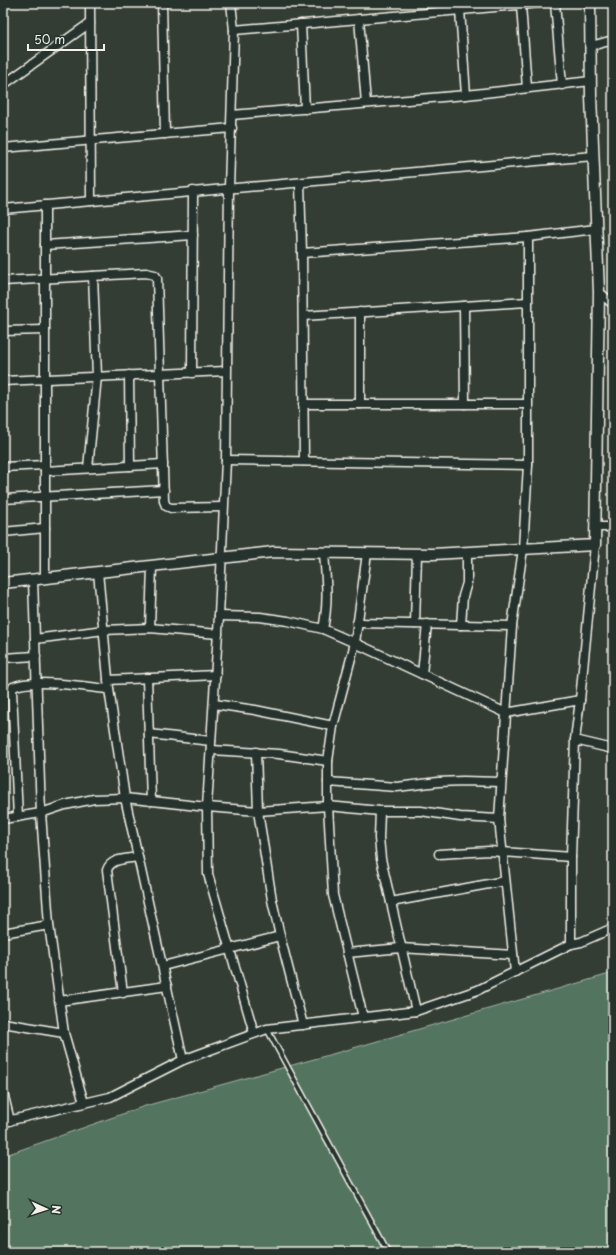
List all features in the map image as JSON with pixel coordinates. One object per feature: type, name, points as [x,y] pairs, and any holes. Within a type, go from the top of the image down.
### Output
[{"type":"street","points":[[90,3],[91,201]]},
{"type":"street","points":[[162,3],[165,134]]},
{"type":"street","points":[[230,3],[234,30],[229,188],[226,460],[216,675],[207,808],[208,874],[254,1033]]},
{"type":"street","points":[[234,30],[541,3]]},
{"type":"street","points":[[555,3],[562,85]]},
{"type":"street","points":[[571,944],[570,857],[575,740],[595,545],[599,292],[593,156],[590,3]]},
{"type":"street","points":[[521,5],[527,88]]},
{"type":"street","points":[[460,10],[466,95]]},
{"type":"street","points":[[359,19],[366,103]]},
{"type":"street","points":[[3,85],[90,23]]},
{"type":"street","points":[[301,24],[305,108]]},
{"type":"street","points":[[591,46],[613,40]]},
{"type":"street","points":[[232,115],[466,95],[591,81]]},
{"type":"street","points":[[3,148],[232,128]]},
{"type":"street","points":[[3,209],[593,156]]},
{"type":"street","points":[[300,183],[304,461]]},
{"type":"street","points":[[192,373],[193,191]]},
{"type":"street","points":[[45,205],[45,578]]},
{"type":"street","points":[[302,253],[528,237],[596,229]]},
{"type":"street","points":[[45,245],[193,235]]},
{"type":"street","points":[[514,972],[499,819],[512,626],[523,549],[528,465],[528,237]]},
{"type":"street","points":[[3,281],[146,273],[155,275],[157,278],[164,501],[168,508],[223,506]]},
{"type":"street","points":[[88,468],[97,376],[93,276]]},
{"type":"street","points":[[599,292],[613,304]]},
{"type":"street","points":[[303,316],[528,302]]},
{"type":"street","points":[[464,306],[465,404]]},
{"type":"street","points":[[360,312],[360,404]]},
{"type":"street","points":[[3,331],[45,330]]},
{"type":"street","points":[[3,382],[97,376],[226,371]]},
{"type":"street","points":[[129,375],[130,466]]},
{"type":"street","points":[[303,404],[528,404]]},
{"type":"street","points":[[226,460],[528,465]]},
{"type":"street","points":[[3,467],[88,468],[163,464]]},
{"type":"street","points":[[3,499],[164,490]]},
{"type":"street","points":[[595,528],[613,527]]},
{"type":"street","points":[[3,532],[45,528]]},
{"type":"street","points":[[3,583],[273,552],[417,554],[595,545]]},
{"type":"street","points":[[461,625],[463,596],[467,583],[467,552]]},
{"type":"street","points":[[323,629],[327,601],[324,553]]},
{"type":"street","points":[[363,1017],[333,894],[328,806],[328,761],[333,726],[355,643],[367,553]]},
{"type":"street","points":[[415,624],[417,554]]},
{"type":"street","points":[[150,628],[152,566]]},
{"type":"street","points":[[98,572],[108,680],[125,798],[184,1060]]},
{"type":"street","points":[[33,580],[41,813],[49,925],[64,1034],[84,1103]]},
{"type":"street","points":[[219,616],[260,617],[288,621],[323,629],[506,713],[580,700]]},
{"type":"street","points":[[358,623],[512,626]]},
{"type":"street","points":[[422,674],[427,624]]},
{"type":"street","points":[[35,639],[104,630],[150,628],[218,634]]},
{"type":"street","points":[[3,658],[36,656]]},
{"type":"street","points":[[108,680],[216,675]]},
{"type":"street","points":[[147,678],[151,801]]},
{"type":"street","points":[[18,817],[13,687],[37,682],[109,688]]},
{"type":"street","points":[[214,704],[255,710],[333,726]]},
{"type":"street","points":[[148,734],[211,741]]},
{"type":"street","points":[[575,740],[613,748]]},
{"type":"street","points":[[211,750],[299,756],[328,761]]},
{"type":"street","points":[[256,752],[258,811],[272,900],[303,1025]]},
{"type":"street","points":[[328,782],[397,787],[438,782],[501,782]]},
{"type":"street","points":[[3,819],[41,813],[65,805],[94,800],[125,798],[207,808],[258,811],[328,806],[380,811],[421,810],[460,817],[499,819]]},
{"type":"street","points":[[380,811],[379,838],[381,859],[416,1011]]},
{"type":"street","points":[[439,854],[478,851],[570,857]]},
{"type":"street","points":[[123,993],[107,870],[112,862],[138,857]]},
{"type":"street","points":[[391,902],[505,881]]},
{"type":"street","points":[[3,933],[49,925]]},
{"type":"street","points":[[3,1092],[6,1121],[110,1097],[184,1060],[267,1029],[416,1011],[478,990],[571,944],[581,942],[613,928]]},
{"type":"street","points":[[163,966],[280,936]]},
{"type":"street","points":[[347,954],[401,948],[513,955]]},
{"type":"street","points":[[59,1001],[167,986]]},
{"type":"street","points":[[3,1023],[64,1034]]},
{"type":"lane","points":[[267,1029],[388,1252]]},
{"type":"green space","points":[[613,973],[613,1252],[3,1252],[3,1156],[145,1106],[343,1051]]}]
